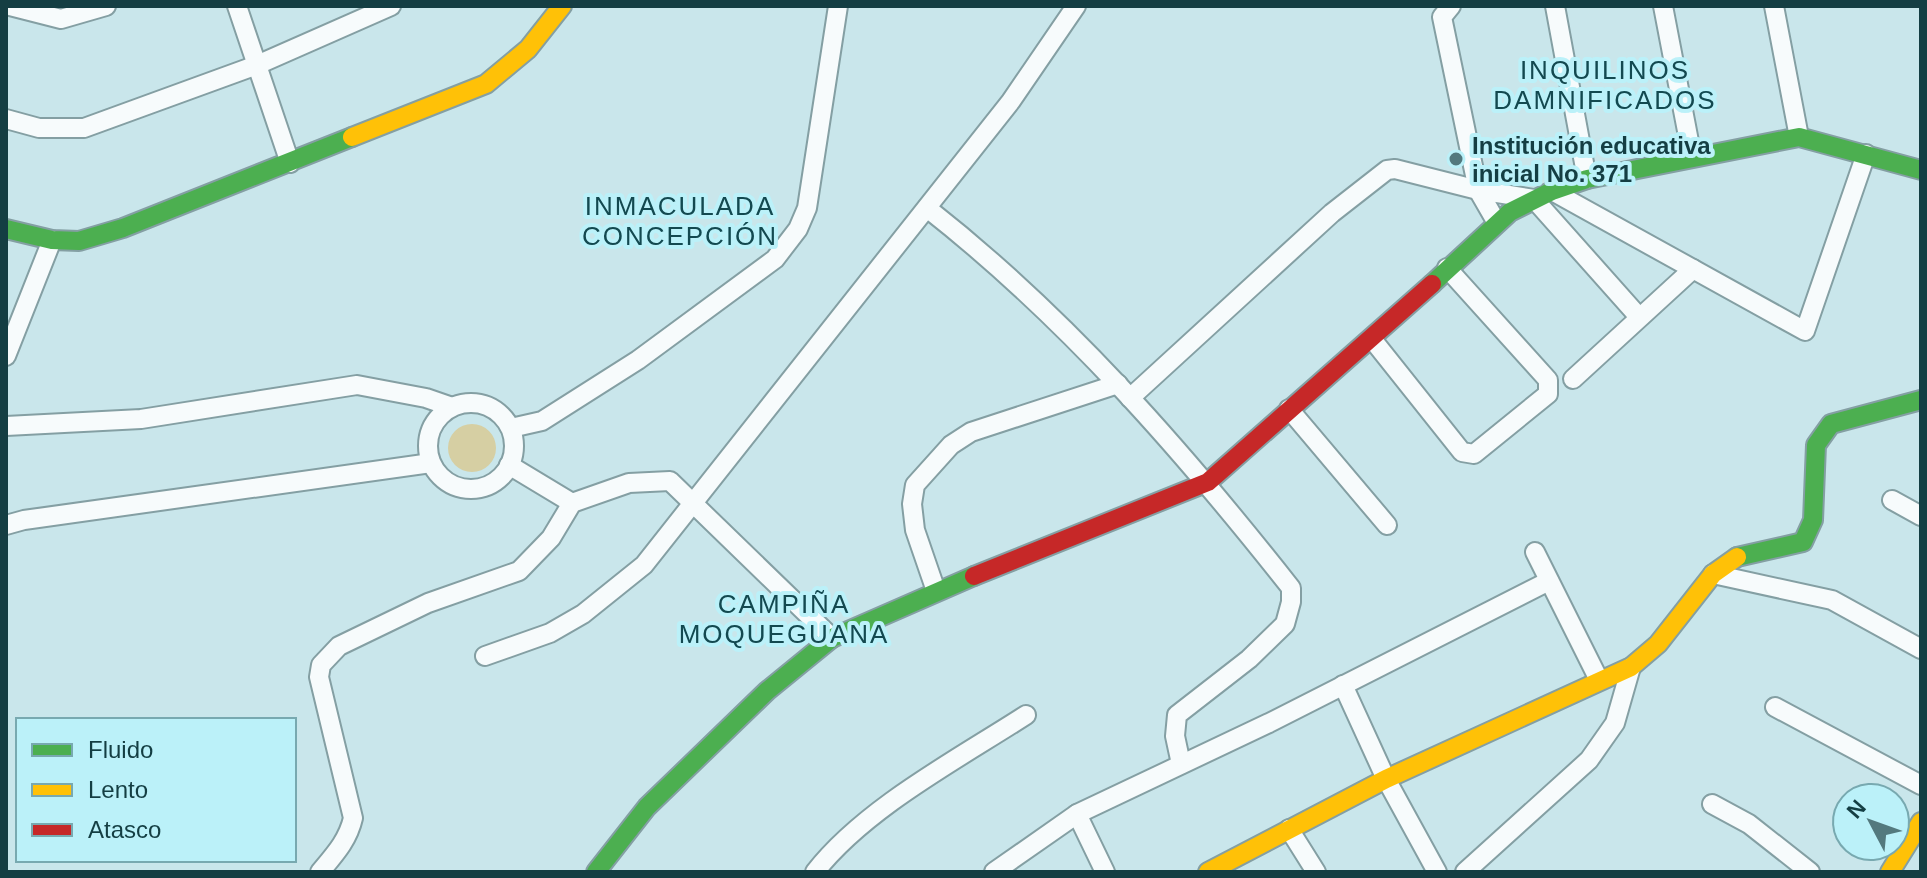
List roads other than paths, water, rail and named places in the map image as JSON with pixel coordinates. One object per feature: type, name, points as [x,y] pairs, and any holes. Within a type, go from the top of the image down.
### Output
[{"type":"street","points":[[10,6],[62,13],[106,6]]},
{"type":"street","points":[[237,6],[290,163]]},
{"type":"street","points":[[6,119],[39,128],[84,128],[257,65],[391,6]]},
{"type":"street","points":[[6,229],[52,240],[79,241],[123,228],[290,163],[486,84],[513,66],[543,35],[562,6]]},
{"type":"street","points":[[511,428],[542,421],[638,360],[775,259],[798,229],[807,208],[838,6]]},
{"type":"street","points":[[485,656],[550,633],[583,614],[644,565],[1011,101],[1076,6]]},
{"type":"street","points":[[1451,6],[1442,17],[1478,190],[1497,223]]},
{"type":"street","points":[[1555,6],[1587,179]]},
{"type":"street","points":[[1663,6],[1692,157]]},
{"type":"street","points":[[1774,6],[1799,137]]},
{"type":"street","points":[[596,872],[647,807],[767,691],[832,638],[936,591],[1208,482],[1372,339],[1497,223],[1534,199],[1587,179],[1799,137],[1921,170]]},
{"type":"street","points":[[1552,191],[1805,331],[1866,154]]},
{"type":"street","points":[[936,591],[915,530],[912,504],[915,485],[951,445],[971,432],[1124,391],[1378,175],[1395,169],[1478,190],[1534,199],[1639,317]]},
{"type":"street","points":[[927,208],[980,250],[1124,391],[1208,482],[1291,588],[1285,624],[1249,659],[1177,715],[1175,736],[1181,764]]},
{"type":"street","points":[[6,355],[52,240]]},
{"type":"street","points":[[1372,339],[1462,452],[1468,454],[1474,454],[1548,394],[1548,380],[1447,268]]},
{"type":"street","points":[[1573,379],[1693,269]]},
{"type":"street","points":[[6,426],[141,419],[357,385],[426,398],[452,407]]},
{"type":"street","points":[[1208,872],[1386,779],[1631,667],[1658,644],[1713,574],[1734,558],[1803,542],[1813,520],[1816,445],[1831,424],[1921,400]]},
{"type":"street","points":[[480,403],[493,408],[511,428],[514,440],[509,465],[501,477],[490,485],[476,489],[449,484],[431,463],[427,450],[430,431],[440,415],[452,407],[480,403]]},
{"type":"street","points":[[1289,409],[1387,525]]},
{"type":"street","points":[[6,525],[431,463]]},
{"type":"street","points":[[509,465],[572,503]]},
{"type":"street","points":[[320,872],[343,844],[353,818],[319,677],[321,665],[339,646],[428,603],[519,571],[551,538],[572,503],[629,483],[670,481],[832,638]]},
{"type":"street","points":[[1892,500],[1921,516]]},
{"type":"street","points":[[1535,552],[1599,680]]},
{"type":"street","points":[[1713,574],[1832,600],[1921,649]]},
{"type":"street","points":[[994,872],[1077,814],[1549,581]]},
{"type":"street","points":[[1465,872],[1589,760],[1615,723],[1631,667]]},
{"type":"street","points":[[1343,685],[1386,779],[1437,872]]},
{"type":"street","points":[[1775,707],[1921,785]]},
{"type":"street","points":[[818,871],[835,848],[901,796],[1026,715]]},
{"type":"street","points":[[1712,804],[1749,824],[1810,872]]},
{"type":"street","points":[[1077,814],[1105,872]]},
{"type":"street","points":[[1890,872],[1921,822]]},
{"type":"street","points":[[1289,829],[1316,872]]},
{"type":"place","name":"Institución educativa inicial No. 371","points":[[1456,159]]},
{"type":"district","name":"INQUILINOS DAMNIFICADOS","points":[[1605,85]]},
{"type":"district","name":"INMACULADA CONCEPCIÓN","points":[[680,221]]},
{"type":"district","name":"CAMPIÑA MOQUEGUANA","points":[[784,619]]}]
